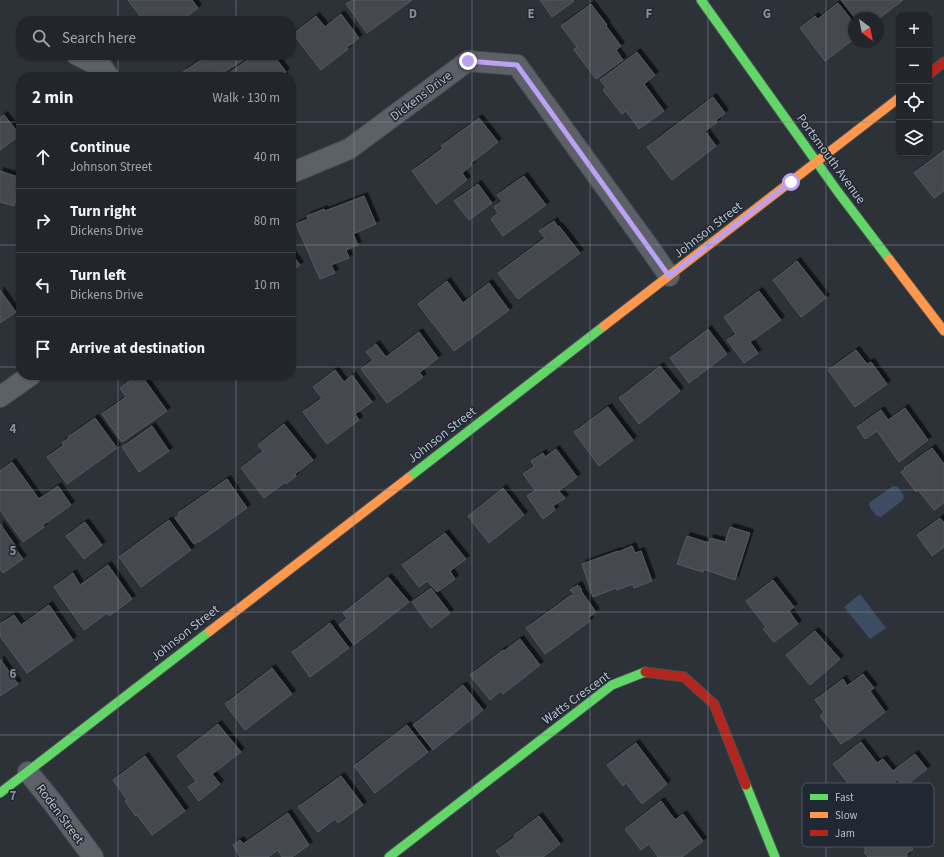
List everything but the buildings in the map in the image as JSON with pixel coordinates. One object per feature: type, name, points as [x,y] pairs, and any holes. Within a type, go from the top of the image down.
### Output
[{"type":"main road","name":"Portsmouth Avenue","points":[[701,0],[838,192],[944,331]]},
{"type":"main road","points":[[932,72],[944,62]]},
{"type":"main road","name":"Johnson Street","points":[[0,793],[896,100]]},
{"type":"main road","name":"Watts Crescent","points":[[389,857],[612,685],[646,672],[684,677],[714,704],[775,857]]},
{"type":"street","points":[[87,60],[103,68],[106,72]]},
{"type":"street","name":"Dickens Drive","points":[[296,171],[349,149],[468,61],[517,65],[669,276]]},
{"type":"street","points":[[0,397],[23,380]]},
{"type":"street","name":"Roden Street","points":[[28,772],[93,857]]},
{"type":"water","points":[[893,486],[898,487],[904,496],[903,500],[881,517],[877,516],[870,508],[869,503]]},
{"type":"water","points":[[860,594],[886,628],[870,639],[844,607]]},
{"type":"traffic: fast","points":[[701,0],[838,192],[889,259]]},
{"type":"traffic: fast","points":[[408,478],[604,326]]},
{"type":"traffic: fast","points":[[0,793],[210,631]]},
{"type":"traffic: fast","points":[[389,857],[612,685],[645,672]]},
{"type":"traffic: fast","points":[[746,785],[775,857]]},
{"type":"traffic: slow","points":[[604,326],[896,100]]},
{"type":"traffic: slow","points":[[889,259],[944,331]]},
{"type":"traffic: slow","points":[[210,631],[408,478]]},
{"type":"traffic: jam","points":[[932,72],[944,62]]},
{"type":"traffic: jam","points":[[645,672],[684,677],[714,704],[746,785]]},
{"type":"route","points":[[468,61],[517,65],[669,276],[791,182]]}]
